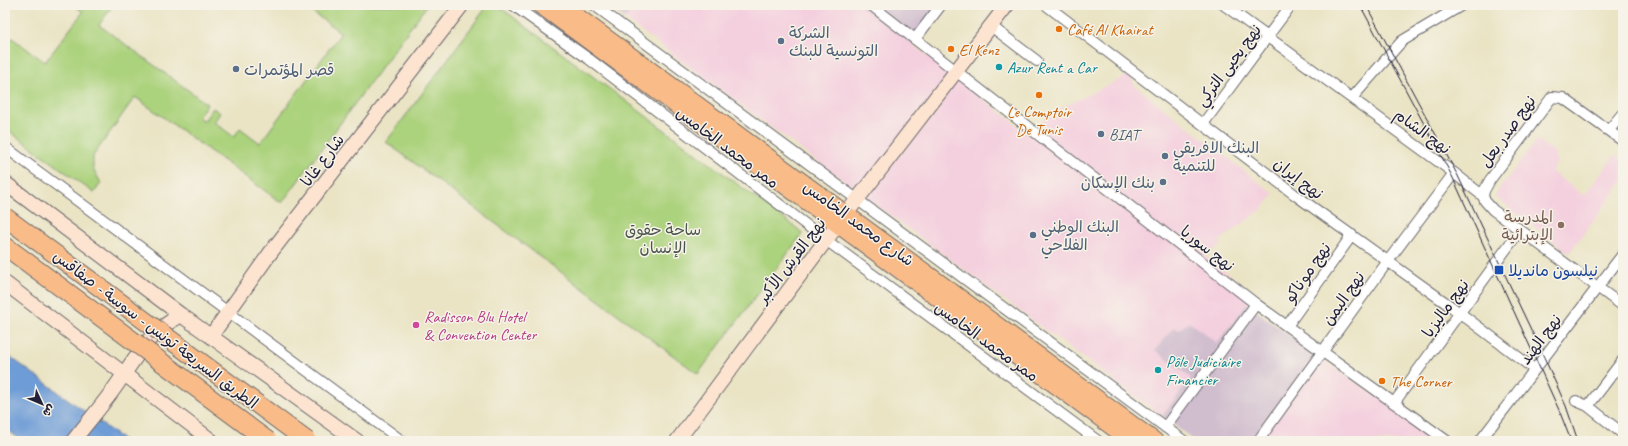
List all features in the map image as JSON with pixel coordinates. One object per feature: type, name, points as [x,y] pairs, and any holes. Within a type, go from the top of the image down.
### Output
[{"type":"highway","name":"الطريق السريعة تونس - سوسة - صفاقس","points":[[5,217],[306,441]]},
{"type":"highway","name":"الطريق السريعة تونس - سوسة - صفاقس","points":[[5,246],[268,441]]},
{"type":"main road","name":"شارع غانا","points":[[211,336],[271,252],[462,5]]},
{"type":"main road","name":"شارع محمد الخامس","points":[[540,5],[1155,441]]},
{"type":"main road","name":"شارع محمد الخامس","points":[[562,5],[1132,441]]},
{"type":"main road","name":"نهج القرش الأكبر","points":[[677,441],[826,240],[1007,5]]},
{"type":"main road","points":[[5,183],[182,315],[357,441]]},
{"type":"main road","points":[[5,283],[212,441]]},
{"type":"main road","points":[[73,441],[124,375],[136,354],[152,336],[182,315]]},
{"type":"street","name":"ممر محمد الخامس","points":[[513,5],[826,240],[1098,441]]},
{"type":"street","name":"شارع محمد الخامس","points":[[594,5],[1184,441]]},
{"type":"street","name":"نهج سوريا","points":[[871,5],[1256,304],[1324,351],[1447,441]]},
{"type":"street","points":[[915,39],[941,5]]},
{"type":"street","name":"نهج إيران","points":[[1046,5],[1203,124],[1530,366]]},
{"type":"street","name":"نهج الشام","points":[[1224,5],[1454,173],[1483,196],[1488,205],[1623,306]]},
{"type":"street","name":"نهج يحيى التركي","points":[[1203,124],[1291,5]]},
{"type":"street","points":[[1352,98],[1402,41],[1462,5]]},
{"type":"street","points":[[991,26],[1037,61]]},
{"type":"street","name":"نهج صدر بعل","points":[[1483,196],[1490,180],[1552,97],[1563,98],[1623,141]]},
{"type":"street","points":[[1609,130],[1623,113]]},
{"type":"street","points":[[5,147],[402,441]]},
{"type":"street","name":"نهج اليمن","points":[[1258,441],[1388,261],[1454,173]]},
{"type":"street","name":"نهج ماليزيا","points":[[1394,403],[1520,230]]},
{"type":"street","name":"نهج موناكو","points":[[1287,326],[1352,235]]},
{"type":"street","name":"نهج الهند","points":[[1480,441],[1623,254]]},
{"type":"street","points":[[1165,427],[1256,304]]},
{"type":"street","points":[[1588,406],[1623,360]]},
{"type":"street","points":[[1576,401],[1588,406],[1623,434]]},
{"type":"shaded area","points":[[606,5],[636,5],[625,19]]},
{"type":"shaded area","points":[[636,5],[859,5],[947,70],[1029,135],[1042,121],[1059,109],[1129,75],[1135,86],[1274,194],[1262,209],[1219,241],[1222,244],[1205,256],[1259,297],[1247,304],[1217,343],[1173,328],[1155,350],[1191,378],[1162,416],[625,19]]},
{"type":"shaded area","points":[[859,5],[942,5],[912,44]]},
{"type":"shaded area","name":"المدرسة الإبترائية","points":[[1537,140],[1554,152],[1557,163],[1551,171],[1584,196],[1615,155],[1623,161],[1623,181],[1569,253],[1494,196]]},
{"type":"shaded area","points":[[1247,304],[1315,355],[1249,441],[1195,441],[1162,416],[1191,378],[1155,350],[1174,327],[1179,330],[1189,322],[1217,343]]},
{"type":"shaded area","points":[[1315,355],[1400,411],[1439,441],[1249,441]]},
{"type":"green space","points":[[74,5],[113,5],[99,25],[207,104],[198,117],[204,121],[213,108],[220,113],[214,122],[234,137],[240,128],[260,143],[341,33],[303,5],[427,5],[282,203],[135,97],[93,156],[93,169],[101,183],[94,193],[5,128],[5,33],[45,62],[83,12]]},
{"type":"green space","name":"ساحة حقوق الإنسان","points":[[488,5],[497,5],[803,233],[698,374],[386,142]]},
{"type":"water","points":[[5,353],[125,441],[22,441],[5,428]]},
{"type":"tram line","points":[[1360,5],[1452,176],[1559,410],[1571,441]]},
{"type":"tram line","points":[[1366,5],[1458,176],[1544,357],[1566,406],[1578,441]]},
{"type":"place","name":"Café Al Khairat","points":[[1059,29]]},
{"type":"place","name":"الشركة التونسية للبنك","points":[[781,41]]},
{"type":"place","name":"El Kenz","points":[[951,49]]},
{"type":"place","name":"Azur Rent a Car","points":[[999,67]]},
{"type":"place","name":"قصر المؤتمرات","points":[[236,69]]},
{"type":"place","name":"Le Comptoir De Tunis","points":[[1039,95]]},
{"type":"place","name":"BIAT","points":[[1101,134]]},
{"type":"place","name":"البنك الافريقي للتنمية","points":[[1165,156]]},
{"type":"place","name":"بنك الإسكان","points":[[1163,182]]},
{"type":"place","name":"المدرسة الإبترائية","points":[[1561,225]]},
{"type":"place","name":"البنك الوطني الفلاحي","points":[[1033,235]]},
{"type":"place","name":"نيلسون مانديلا","points":[[1499,270]]},
{"type":"place","name":"Radisson Blu Hotel & Convention Center","points":[[416,325]]},
{"type":"place","name":"Pôle Judiciaire Financier","points":[[1158,370]]},
{"type":"place","name":"The Corner","points":[[1382,381]]}]
